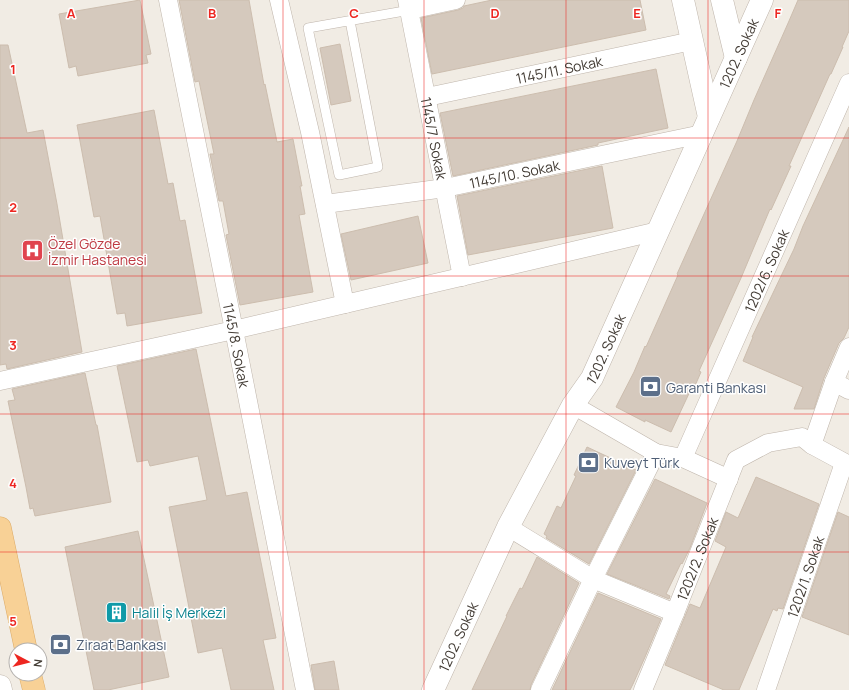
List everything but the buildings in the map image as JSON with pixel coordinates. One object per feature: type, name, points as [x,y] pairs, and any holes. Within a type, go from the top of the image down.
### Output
[{"type":"main road","points":[[0,528],[24,642]]},
{"type":"street","name":"1145/8. Sokak","points":[[168,0],[305,690]]},
{"type":"street","points":[[279,0],[310,132],[345,304]]},
{"type":"street","points":[[409,5],[456,0]]},
{"type":"street","points":[[683,0],[692,41],[706,125]]},
{"type":"street","points":[[722,0],[736,58]]},
{"type":"street","name":"1202. Sokak","points":[[433,690],[508,527],[573,405],[592,378],[762,0]]},
{"type":"street","name":"1145/7. Sokak","points":[[409,5],[462,277]]},
{"type":"street","name":"1145/11. Sokak","points":[[427,97],[692,41]]},
{"type":"street","name":"1202/6. Sokak","points":[[683,458],[849,83]]},
{"type":"street","name":"1145/10. Sokak","points":[[325,204],[445,188],[706,125]]},
{"type":"street","points":[[0,381],[234,330],[658,231]]},
{"type":"street","points":[[812,445],[841,386],[849,347]]},
{"type":"street","points":[[573,405],[656,453],[683,458],[729,479]]},
{"type":"street","name":"1202/2. Sokak","points":[[643,690],[736,460],[768,443],[802,437],[812,445],[846,464]]},
{"type":"street","points":[[540,690],[656,453]]},
{"type":"street","name":"1202/1. Sokak","points":[[766,690],[846,464]]},
{"type":"street","points":[[508,527],[593,579],[675,613]]},
{"type":"street","points":[[0,686],[1,690]]},
{"type":"lane","points":[[350,21],[378,167],[339,175],[308,28],[350,21],[409,5]]},
{"type":"place","name":"Özel Gözde İzmir Hastanesi","points":[[33,251]]},
{"type":"place","name":"Garanti Bankası","points":[[650,387]]},
{"type":"place","name":"Kuveyt Türk","points":[[588,462]]},
{"type":"place","name":"Halil İş Merkezi","points":[[117,612]]},
{"type":"place","name":"Ziraat Bankası","points":[[61,644]]}]
